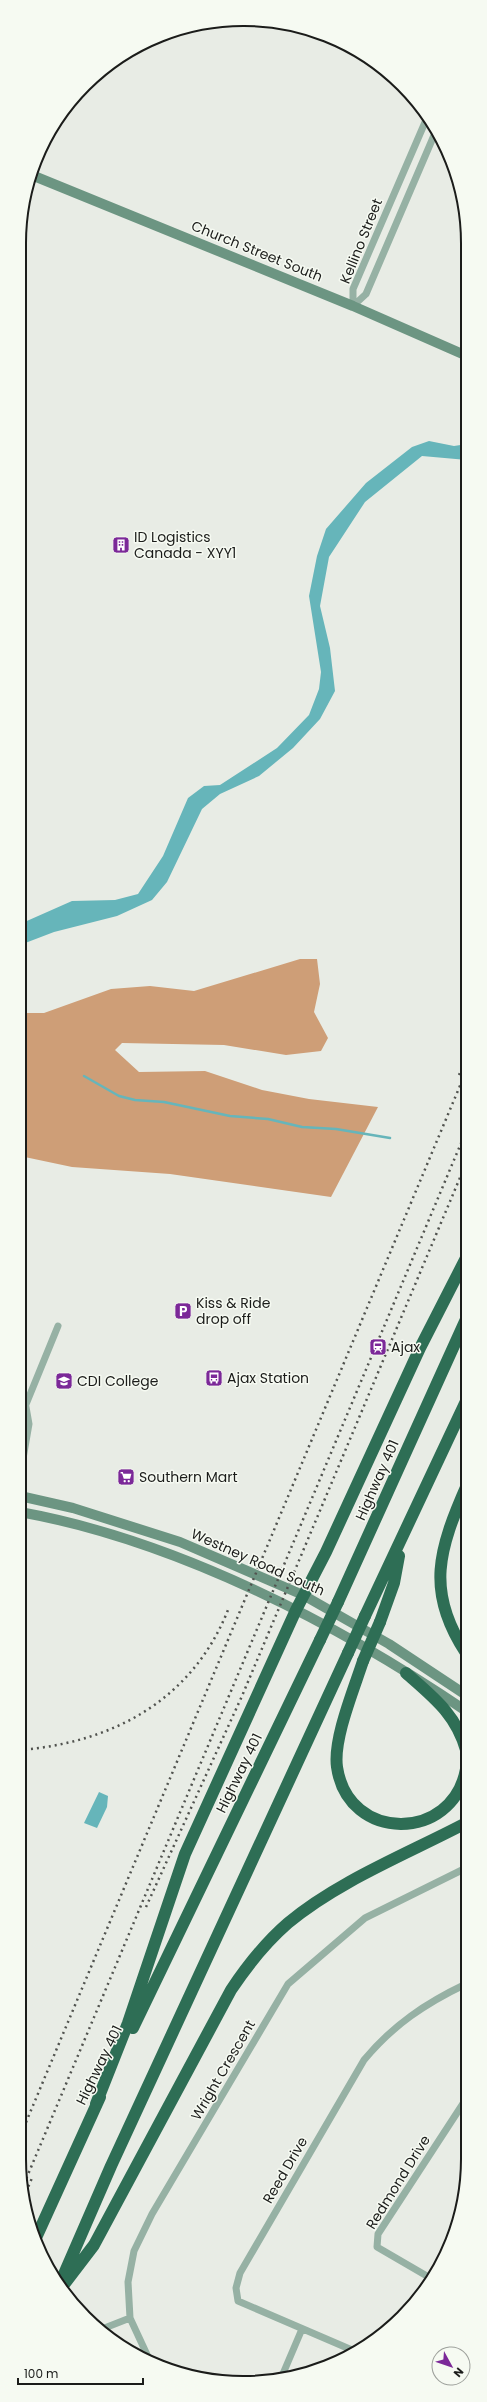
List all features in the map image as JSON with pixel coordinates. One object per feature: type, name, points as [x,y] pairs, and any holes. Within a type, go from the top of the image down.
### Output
[{"type":"highway","points":[[96,2104],[128,2023],[185,1854],[303,1595],[420,1348],[461,1268]]},
{"type":"highway","name":"Highway 401","points":[[39,2231],[96,2104],[338,1602],[461,1330]]},
{"type":"highway","points":[[62,2278],[111,2166],[461,1412]]},
{"type":"highway","points":[[461,1500],[446,1537],[439,1570],[441,1598],[452,1631],[461,1645]]},
{"type":"highway","points":[[401,1541],[394,1583],[380,1622],[363,1661],[337,1743],[336,1766],[340,1780],[356,1808],[364,1814],[394,1824],[428,1820],[445,1809],[454,1798],[461,1785]]},
{"type":"highway","points":[[406,1673],[454,1718],[461,1732]]},
{"type":"highway","points":[[65,2282],[94,2245],[231,1990],[250,1962],[288,1923],[329,1894],[461,1826]]},
{"type":"main road","name":"Church Street South","points":[[37,177],[353,306],[461,353]]},
{"type":"main road","name":"Westney Road South","points":[[26,1497],[73,1508],[180,1542],[303,1595],[389,1644],[461,1692]]},
{"type":"main road","name":"Westney Road South","points":[[26,1513],[96,1530],[136,1543],[257,1590],[375,1653],[461,1708]]},
{"type":"street","name":"Kellino Street","points":[[353,306],[353,289],[424,124]]},
{"type":"street","name":"Kellino Street","points":[[353,306],[366,294],[433,137]]},
{"type":"street","points":[[26,1441],[29,1424],[26,1407],[58,1326]]},
{"type":"street","name":"Wright Crescent","points":[[147,2354],[130,2318],[128,2282],[134,2251],[152,2214],[288,1984],[365,1918],[461,1870]]},
{"type":"street","name":"Reed Drive","points":[[349,2349],[238,2300],[236,2288],[240,2273],[364,2060],[380,2041],[408,2017],[434,1999],[461,1986]]},
{"type":"street","name":"Redmond Drive","points":[[427,2275],[377,2247],[378,2234],[461,2107]]},
{"type":"street","points":[[106,2327],[130,2318]]},
{"type":"street","points":[[284,2372],[302,2329]]},
{"type":"shaded area","points":[[300,959],[317,959],[320,984],[314,1012],[328,1038],[321,1051],[286,1055],[224,1045],[122,1043],[115,1050],[139,1072],[205,1071],[262,1090],[309,1099],[378,1107],[331,1197],[170,1174],[72,1167],[26,1157],[26,1013],[44,1013],[111,989],[150,986],[194,991]]},
{"type":"water","points":[[429,441],[454,446],[461,445],[461,459],[422,456],[365,502],[329,557],[320,606],[330,648],[335,691],[320,719],[293,748],[259,776],[220,794],[202,809],[167,882],[152,900],[117,916],[54,932],[26,943],[26,921],[72,901],[115,900],[138,894],[163,856],[188,798],[204,786],[220,785],[277,748],[309,715],[319,689],[321,672],[309,596],[317,556],[326,529],[366,483],[412,447]]},
{"type":"water","points":[[99,1792],[108,1796],[107,1807],[97,1828],[84,1823]]},
{"type":"waterway","points":[[84,1076],[119,1096],[135,1100],[164,1102],[230,1116],[268,1119],[302,1127],[336,1129],[390,1138]]},
{"type":"railway","points":[[459,1075],[461,1070]]},
{"type":"railway","points":[[26,2122],[461,1083]]},
{"type":"railway","points":[[27,2178],[461,1143]]},
{"type":"railway","points":[[146,1907],[242,1696],[461,1175]]},
{"type":"railway","points":[[26,1749],[53,1746],[86,1738],[117,1726],[145,1711],[171,1692],[193,1669],[213,1642],[228,1610]]},
{"type":"railway","points":[[28,2187],[32,2178]]},
{"type":"place","name":"ID Logistics Canada - XYY1","points":[[121,545]]},
{"type":"place","name":"Kiss & Ride drop off","points":[[183,1311]]},
{"type":"place","name":"Ajax","points":[[378,1347]]},
{"type":"place","name":"Ajax Station","points":[[214,1378]]},
{"type":"place","name":"CDI College","points":[[64,1381]]},
{"type":"place","name":"Southern Mart","points":[[126,1477]]}]
